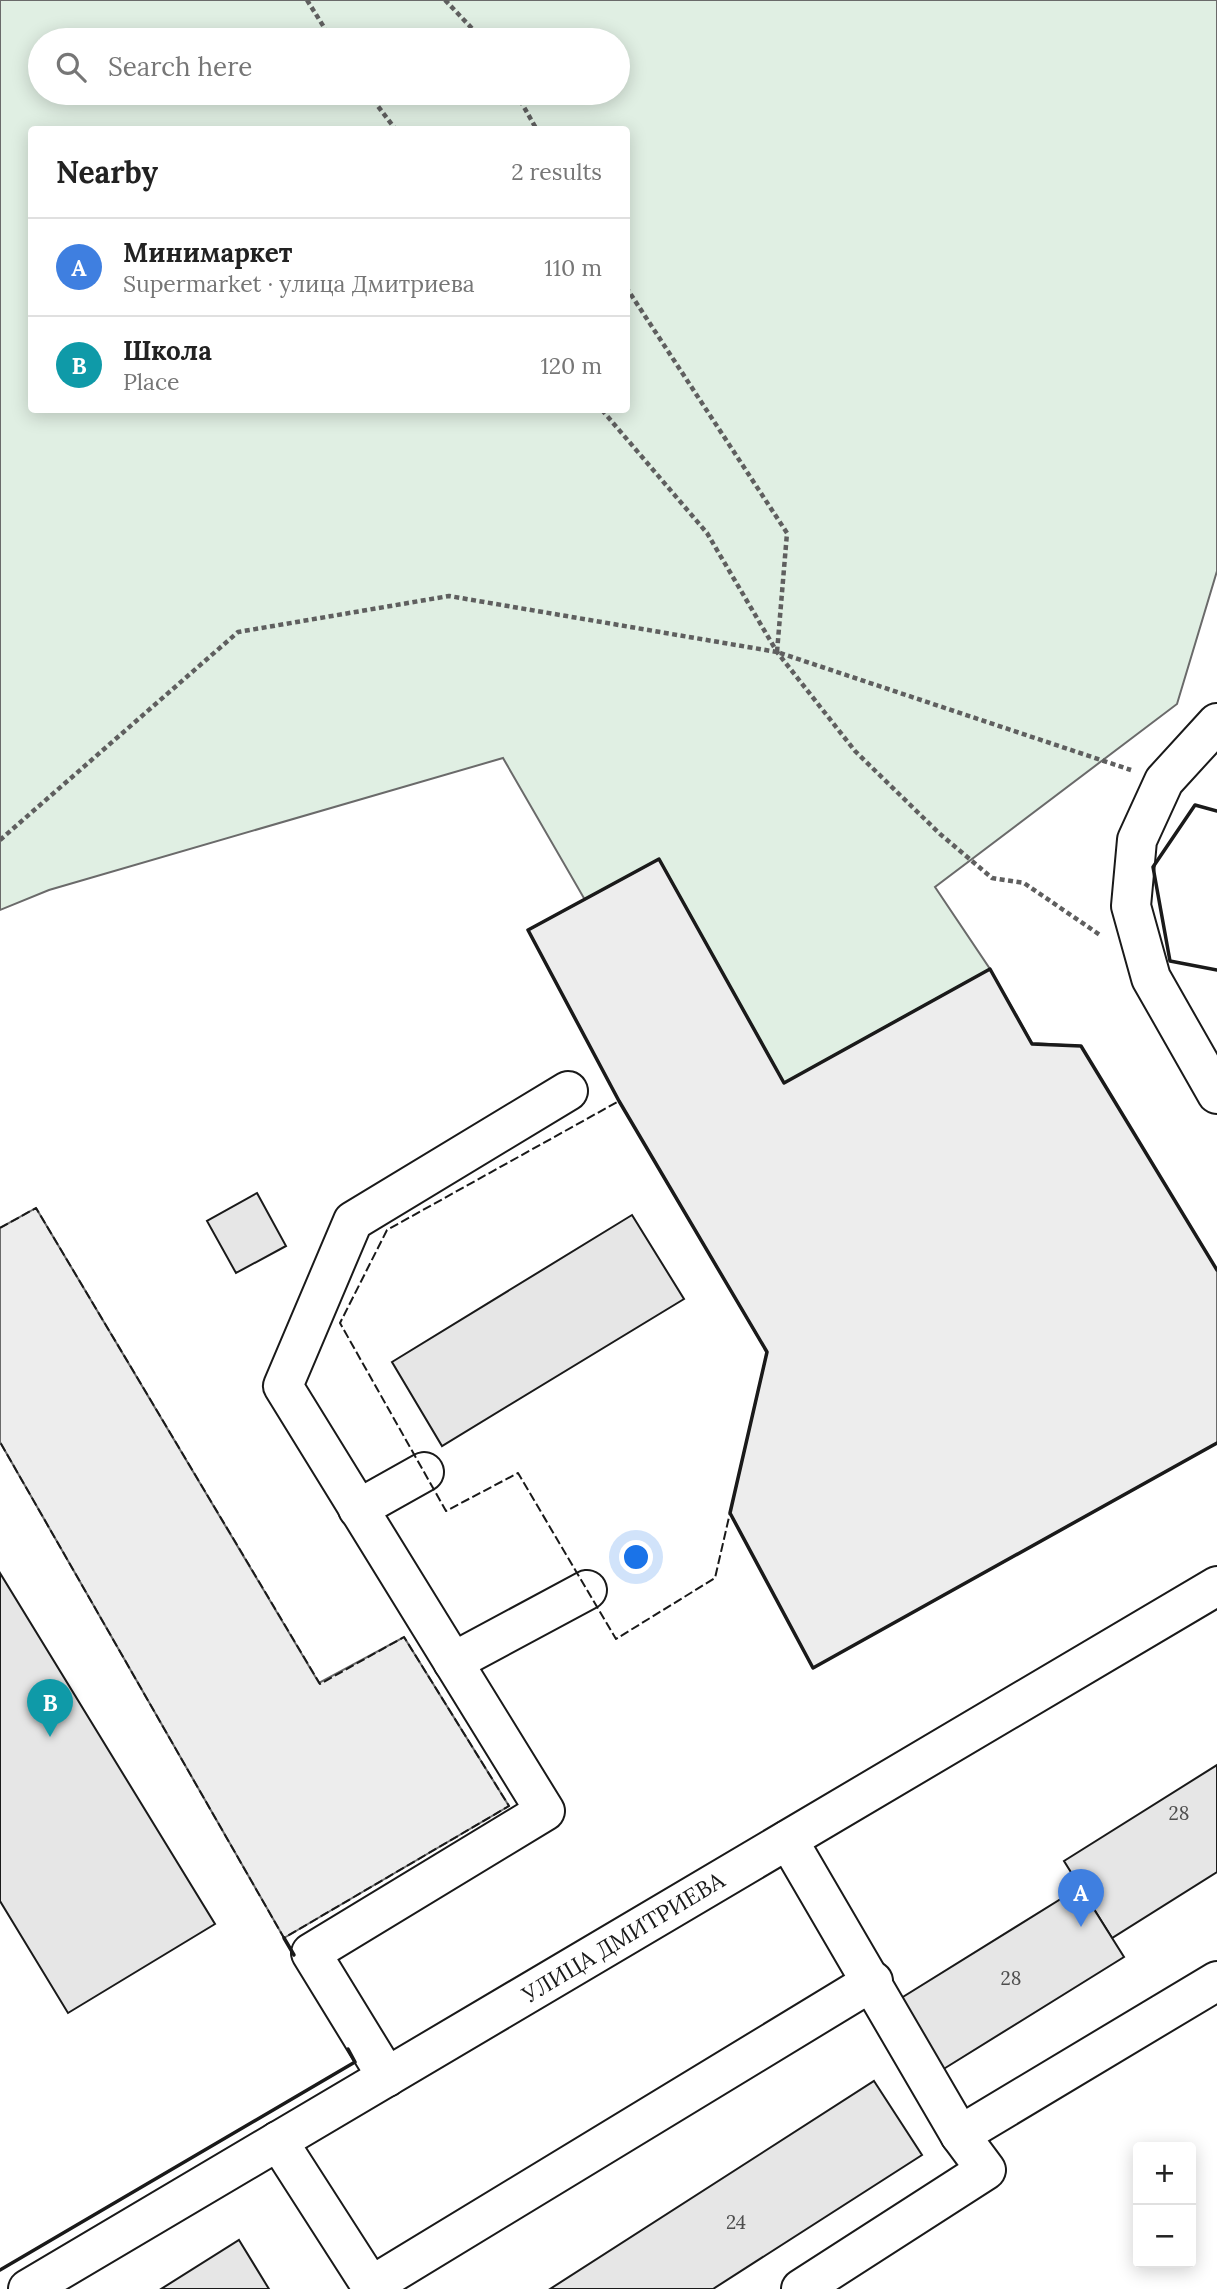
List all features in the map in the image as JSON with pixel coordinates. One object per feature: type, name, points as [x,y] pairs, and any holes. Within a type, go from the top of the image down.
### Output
[{"type":"street","points":[[1217,723],[1164,780],[1137,840],[1131,906],[1151,978],[1217,1094]]},
{"type":"street","points":[[387,2077],[311,1953],[545,1811],[283,1385],[352,1221],[568,1091]]},
{"type":"street","points":[[358,1509],[424,1472]]},
{"type":"street","name":"УЛИЦА ДМИТРИЕВА","points":[[28,2289],[1217,1586]]},
{"type":"street","points":[[453,1662],[587,1590]]},
{"type":"street","points":[[788,1840],[873,1981],[960,2135],[986,2170],[801,2289]]},
{"type":"street","points":[[278,2141],[372,2288],[873,1981]]},
{"type":"street","points":[[960,2135],[1217,1981]]},
{"type":"path","points":[[307,0],[324,28]]},
{"type":"path","points":[[446,0],[472,28]]},
{"type":"path","points":[[377,105],[393,126]]},
{"type":"path","points":[[523,105],[535,126]]},
{"type":"path","points":[[630,293],[787,533],[776,652]]},
{"type":"path","points":[[605,413],[707,533],[776,652],[855,751],[940,834],[992,878],[1024,883],[1102,937]]},
{"type":"path","points":[[0,840],[238,632],[449,597],[776,652],[1164,780]]},
{"type":"green space","points":[[0,0],[1217,0],[1217,571],[1177,704],[935,887],[990,969],[784,1083],[659,859],[585,900],[503,758],[49,890],[0,910]]},
{"type":"shaded area","points":[[659,859],[784,1083],[990,969],[1032,1043],[1081,1046],[1217,1270],[1217,1443],[813,1668],[730,1513],[767,1352],[619,1101],[528,930]]},
{"type":"shaded area","points":[[36,1208],[319,1683],[404,1637],[509,1806],[284,1938],[0,1442],[0,1228]]},
{"type":"building","points":[[257,1193],[286,1246],[236,1273],[207,1221]]},
{"type":"building","points":[[632,1215],[684,1299],[442,1446],[392,1362]]},
{"type":"building","points":[[0,1573],[215,1924],[68,2013],[0,1901]]},
{"type":"building","points":[[1217,1765],[1217,1872],[1112,1938],[1064,1861]]},
{"type":"building","points":[[1080,1887],[1124,1957],[942,2070],[898,2000]]},
{"type":"building","points":[[874,2081],[922,2155],[713,2289],[550,2289]]},
{"type":"building","points":[[239,2240],[269,2289],[161,2289]]},
{"type":"fence","points":[[619,1101],[767,1352],[715,1578],[616,1639],[518,1473],[446,1511],[340,1323],[387,1230],[619,1101]]},
{"type":"fence","points":[[0,1228],[36,1208],[320,1684],[404,1637],[509,1806],[284,1938],[0,1442]]},
{"type":"wall","points":[[1217,811],[1195,805],[1153,867],[1170,961],[1217,970]]},
{"type":"wall","points":[[1217,1270],[1081,1046],[1032,1044],[990,969],[784,1083],[659,859],[528,930],[619,1101],[767,1352],[730,1513],[813,1668],[1217,1443]]},
{"type":"wall","points":[[284,1938],[294,1955]]},
{"type":"wall","points":[[0,2270],[355,2062],[348,2049]]},
{"type":"place","name":"Школа","points":[[50,1737]]},
{"type":"place","name":"Минимаркет","points":[[1081,1927]]}]
